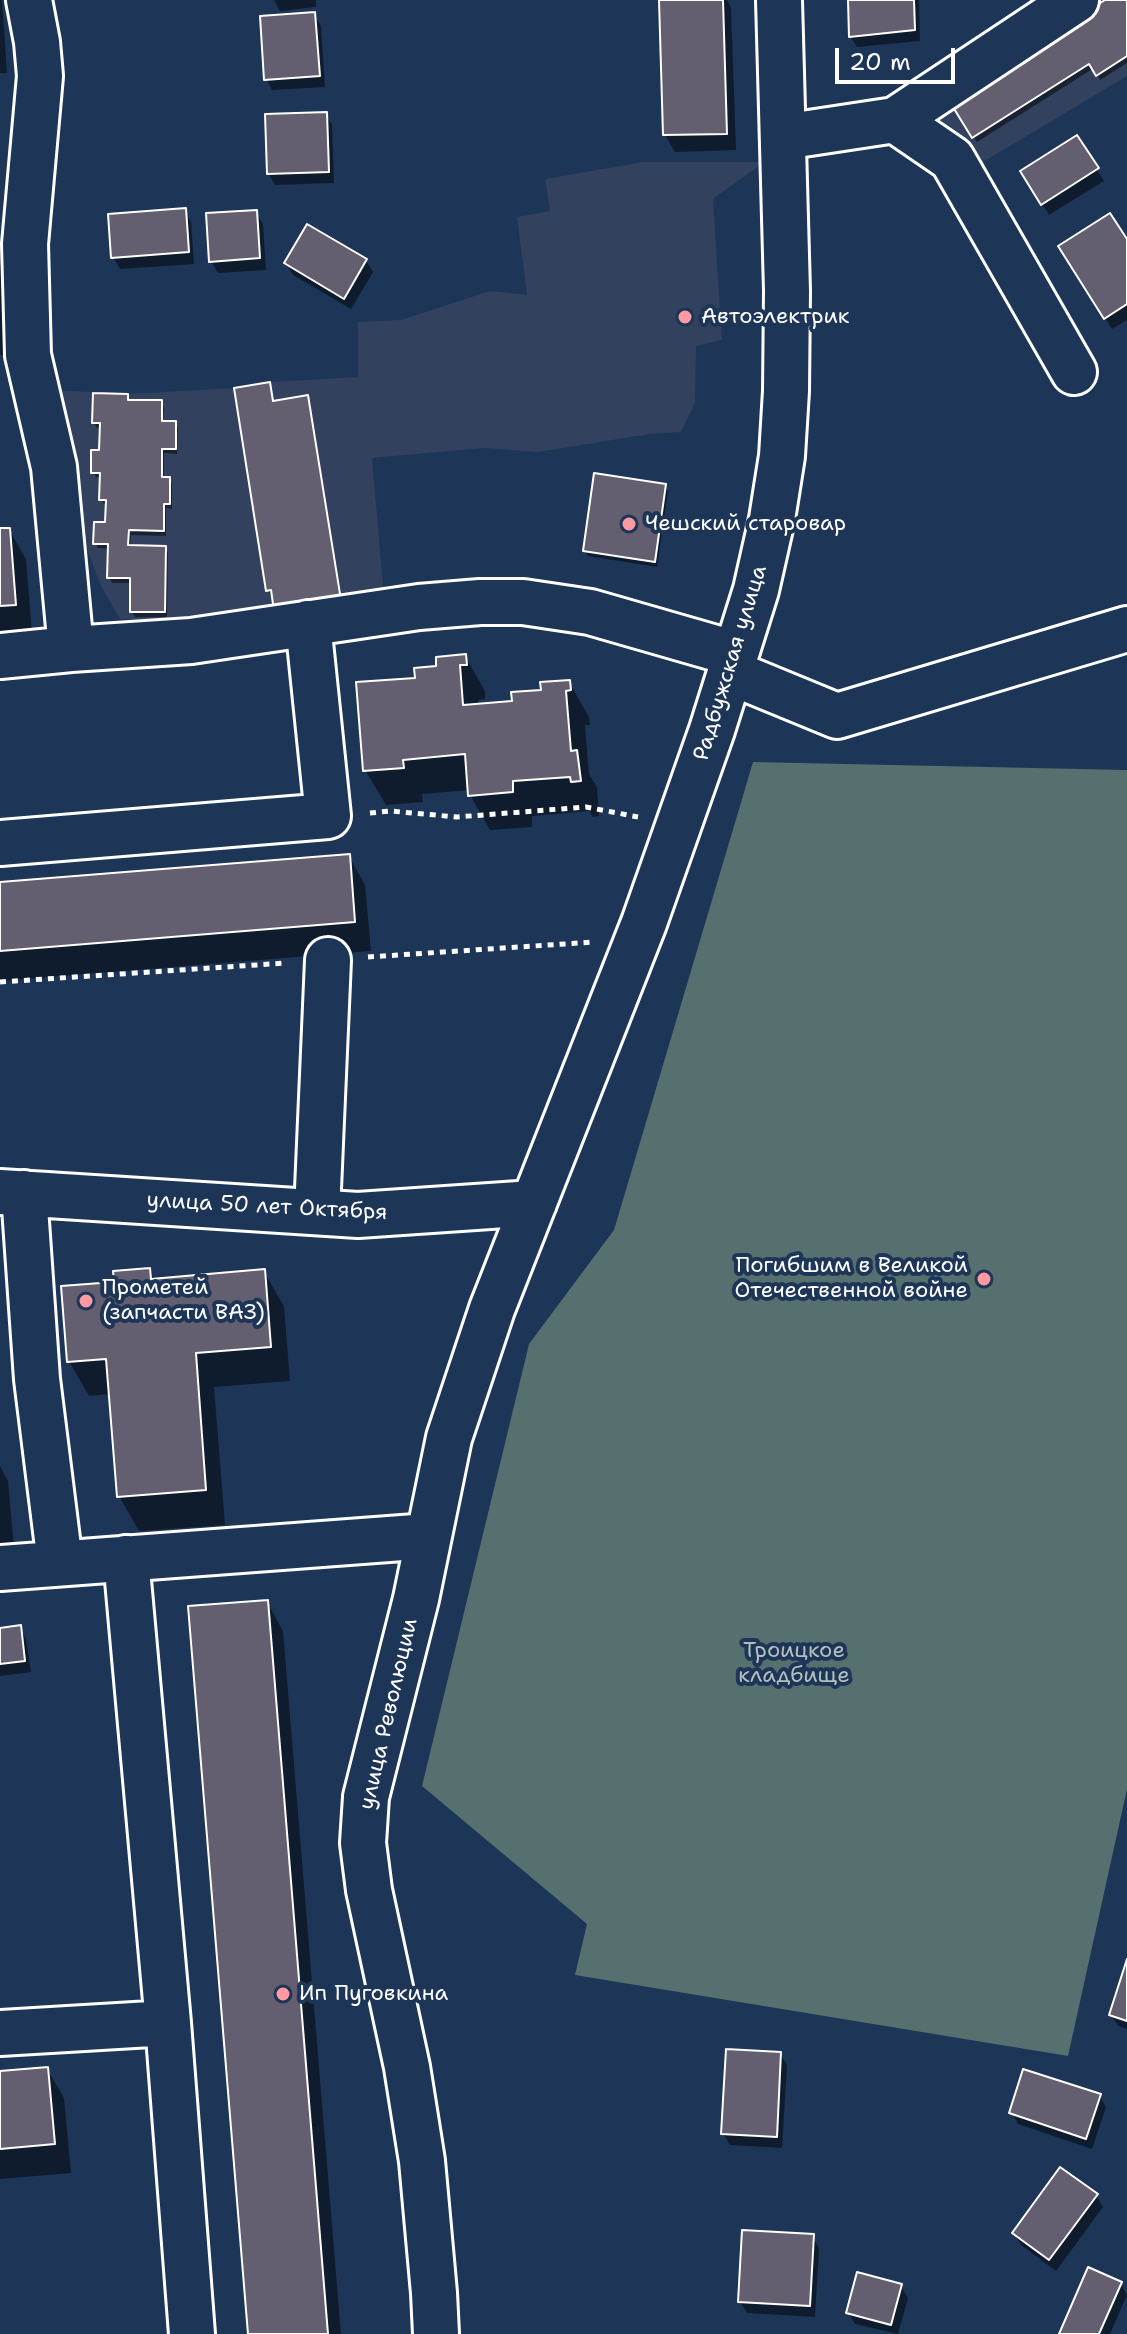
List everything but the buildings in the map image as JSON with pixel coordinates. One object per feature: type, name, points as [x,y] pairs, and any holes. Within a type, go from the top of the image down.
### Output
[{"type":"street","points":[[29,0],[40,76],[19,101],[28,355],[16,375],[54,467],[71,649]]},
{"type":"street","name":"Радбужская улица","points":[[534,1203],[644,923],[733,663],[756,590],[772,519],[782,456],[786,391],[787,291],[779,0]]},
{"type":"street","points":[[783,137],[895,120],[1076,0]]},
{"type":"street","points":[[895,120],[952,159],[1074,372]]},
{"type":"street","points":[[0,656],[191,641],[419,607],[523,602],[590,612],[733,663],[837,716],[1127,629]]},
{"type":"street","points":[[0,843],[328,816],[308,623]]},
{"type":"street","points":[[317,1212],[328,960]]},
{"type":"street","points":[[12,1193],[60,1563]]},
{"type":"street","name":"улица 50 лет Октября","points":[[12,1193],[358,1215],[534,1203]]},
{"type":"street","name":"улица Революции","points":[[436,2334],[422,2161],[407,2067],[369,1890],[363,1843],[366,1797],[416,1599],[449,1438],[492,1309],[534,1203]]},
{"type":"street","points":[[0,1568],[429,1536]]},
{"type":"street","points":[[126,1558],[168,2023],[192,2334]]},
{"type":"street","points":[[0,2033],[168,2023]]},
{"type":"path","points":[[328,816],[390,811],[457,817],[586,807],[678,824]]},
{"type":"shaded area","points":[[1041,0],[1127,0],[1127,76],[973,168],[914,82]]},
{"type":"shaded area","points":[[643,162],[764,162],[713,199],[722,340],[696,346],[695,403],[681,432],[538,452],[484,448],[372,458],[384,597],[261,617],[168,621],[120,619],[100,584],[84,541],[51,390],[128,394],[358,377],[358,322],[401,320],[490,291],[527,295],[517,217],[550,211],[545,179]]},
{"type":"green space","name":"Троицкое кладбище","points":[[753,762],[1127,770],[1127,1789],[1068,2056],[575,1975],[587,1924],[422,1786],[529,1344],[614,1230]]},
{"type":"place","name":"Автоэлектрик","points":[[685,317]]},
{"type":"place","name":"Чешский старовар","points":[[629,524]]},
{"type":"place","name":"Погибшим в Великой Отечественной войне","points":[[984,1279]]},
{"type":"place","name":"Прометей (запчасти ВАЗ)","points":[[86,1301]]},
{"type":"place","name":"Ип Пуговкина","points":[[283,1994]]}]
